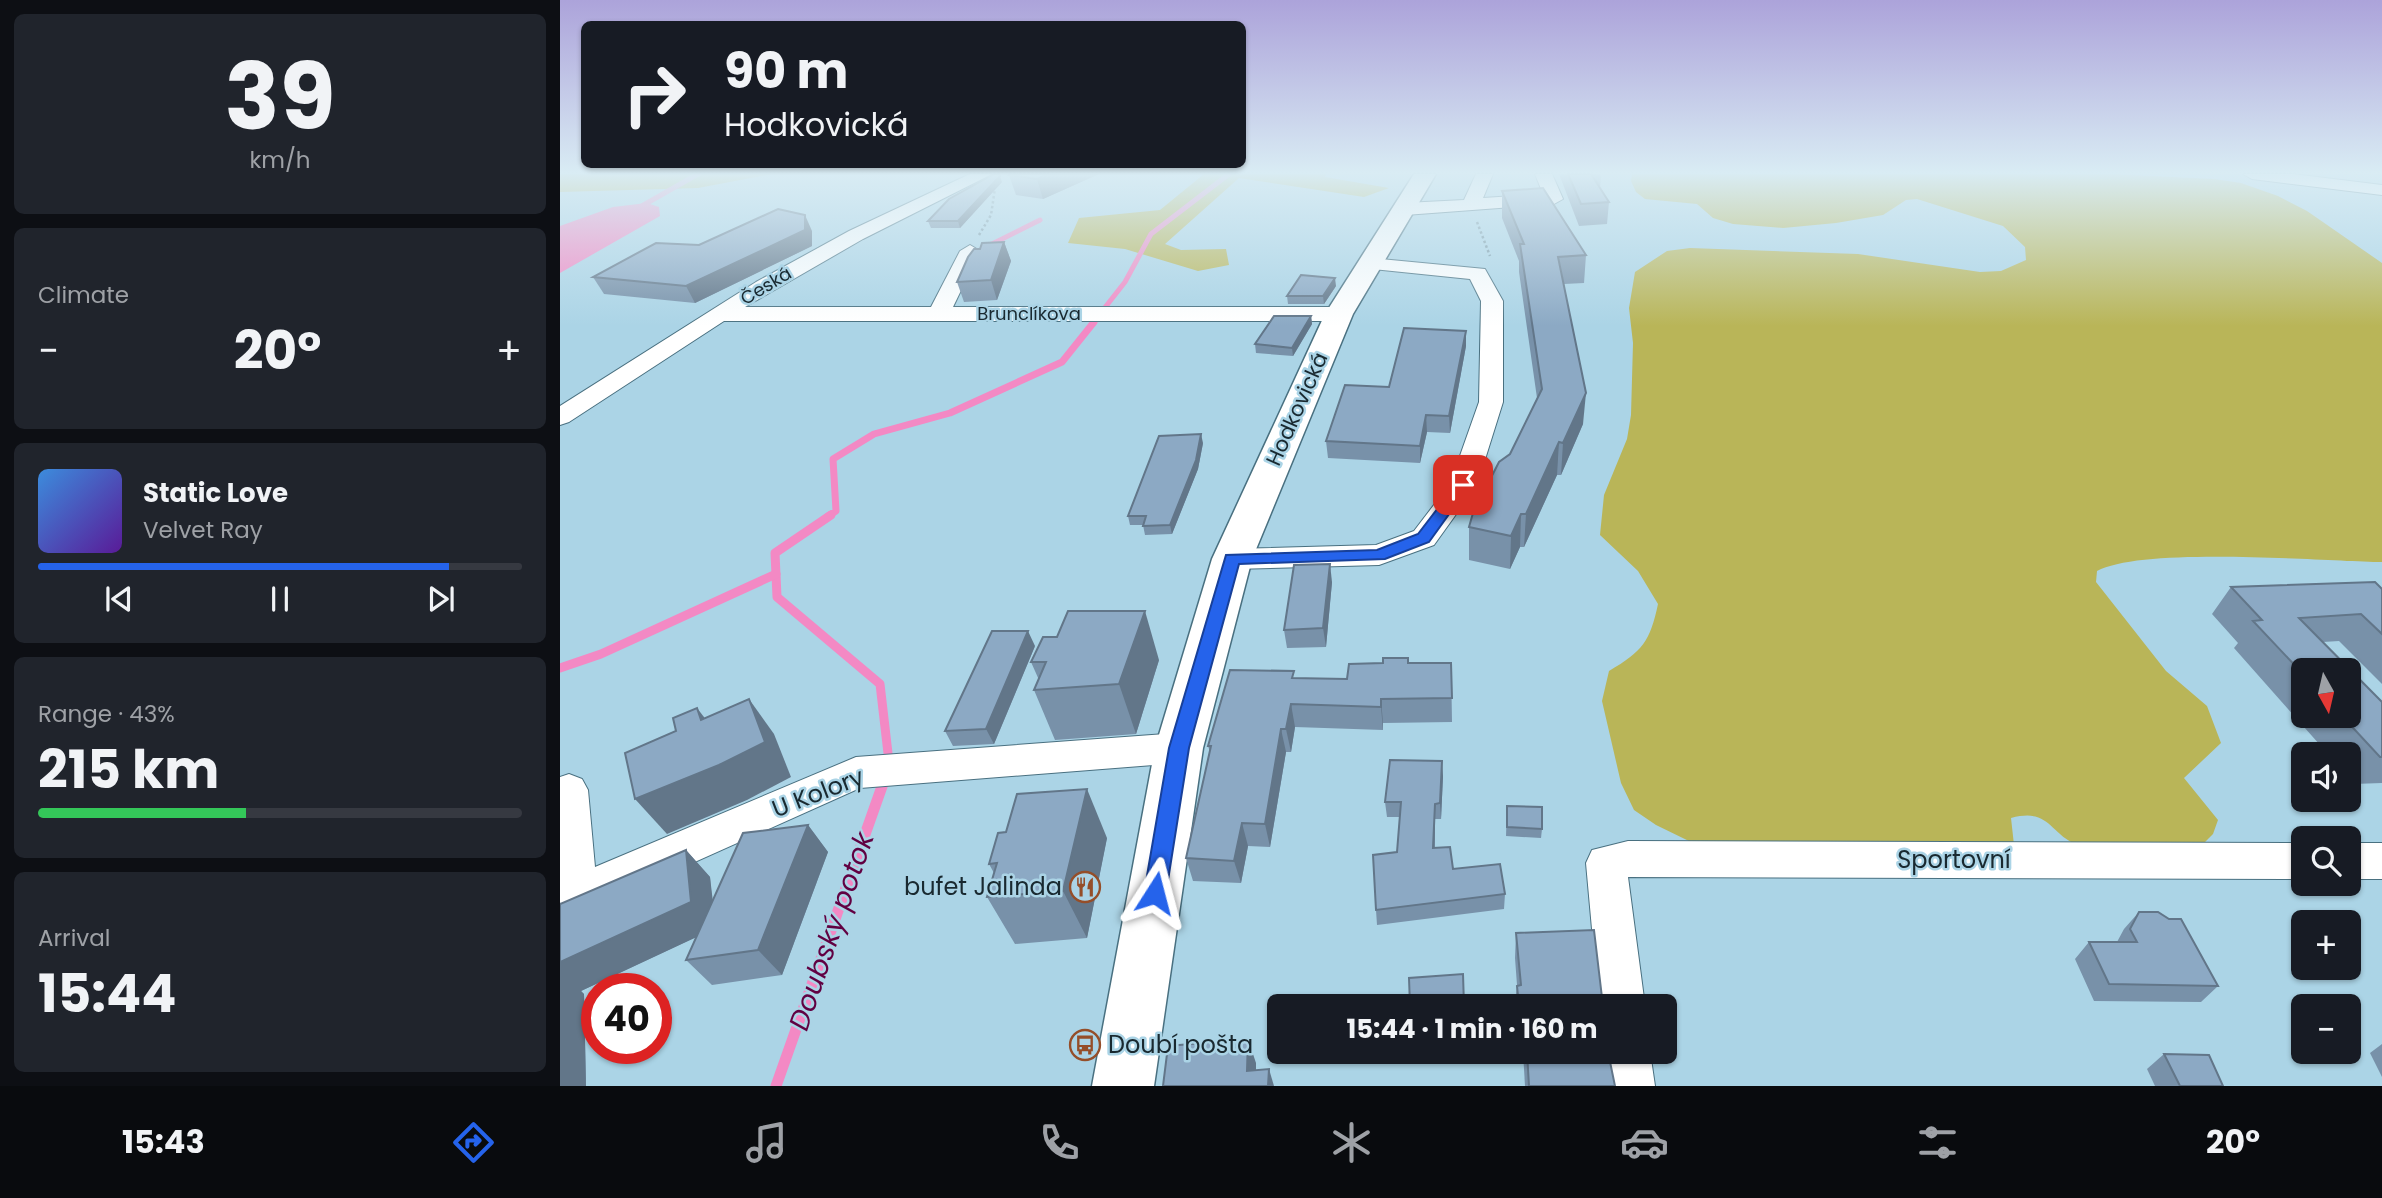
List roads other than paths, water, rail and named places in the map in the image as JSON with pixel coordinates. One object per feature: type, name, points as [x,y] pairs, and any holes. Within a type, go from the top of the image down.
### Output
[{"type":"street","name":"Česká","points":[[560,417],[763,286],[856,235],[881,225]]},
{"type":"street","name":"Hodkovická","points":[[1123,1086],[1179,748],[1232,559],[1339,314],[1395,225]]},
{"type":"street","points":[[939,314],[970,251]]},
{"type":"street","points":[[1232,559],[1379,555],[1424,538],[1463,485],[1492,401],[1492,300],[1478,273],[1370,264]]},
{"type":"street","name":"Brunclíkova","points":[[720,314],[1339,314]]},
{"type":"street","name":"U Kolory","points":[[569,790],[577,894],[856,773],[1179,748]]},
{"type":"street","name":"Sportovní","points":[[1621,994],[1606,863],[1628,859],[2291,861]]},
{"type":"street","points":[[2361,861],[2382,861]]},
{"type":"street","points":[[1628,1064],[1631,1086]]},
{"type":"waterway","points":[[990,245],[1031,225]]},
{"type":"waterway","name":"Doubský potok","points":[[1092,324],[1125,282],[1151,234],[1163,225]]},
{"type":"waterway","name":"Doubský potok","points":[[828,516],[836,511],[833,459],[874,434],[950,413],[1062,362],[1094,322]]},
{"type":"waterway","name":"Doubský potok","points":[[776,574],[775,553],[831,515]]},
{"type":"waterway","points":[[560,668],[601,654],[776,574]]},
{"type":"waterway","name":"Doubský potok","points":[[776,574],[777,597],[880,684],[889,762]]},
{"type":"waterway","name":"Doubský potok","points":[[776,1086],[885,778]]},
{"type":"place","name":"bufet Jalinda","points":[[1085,887]]},
{"type":"place","name":"Doubí pošta","points":[[1085,1045]]}]
